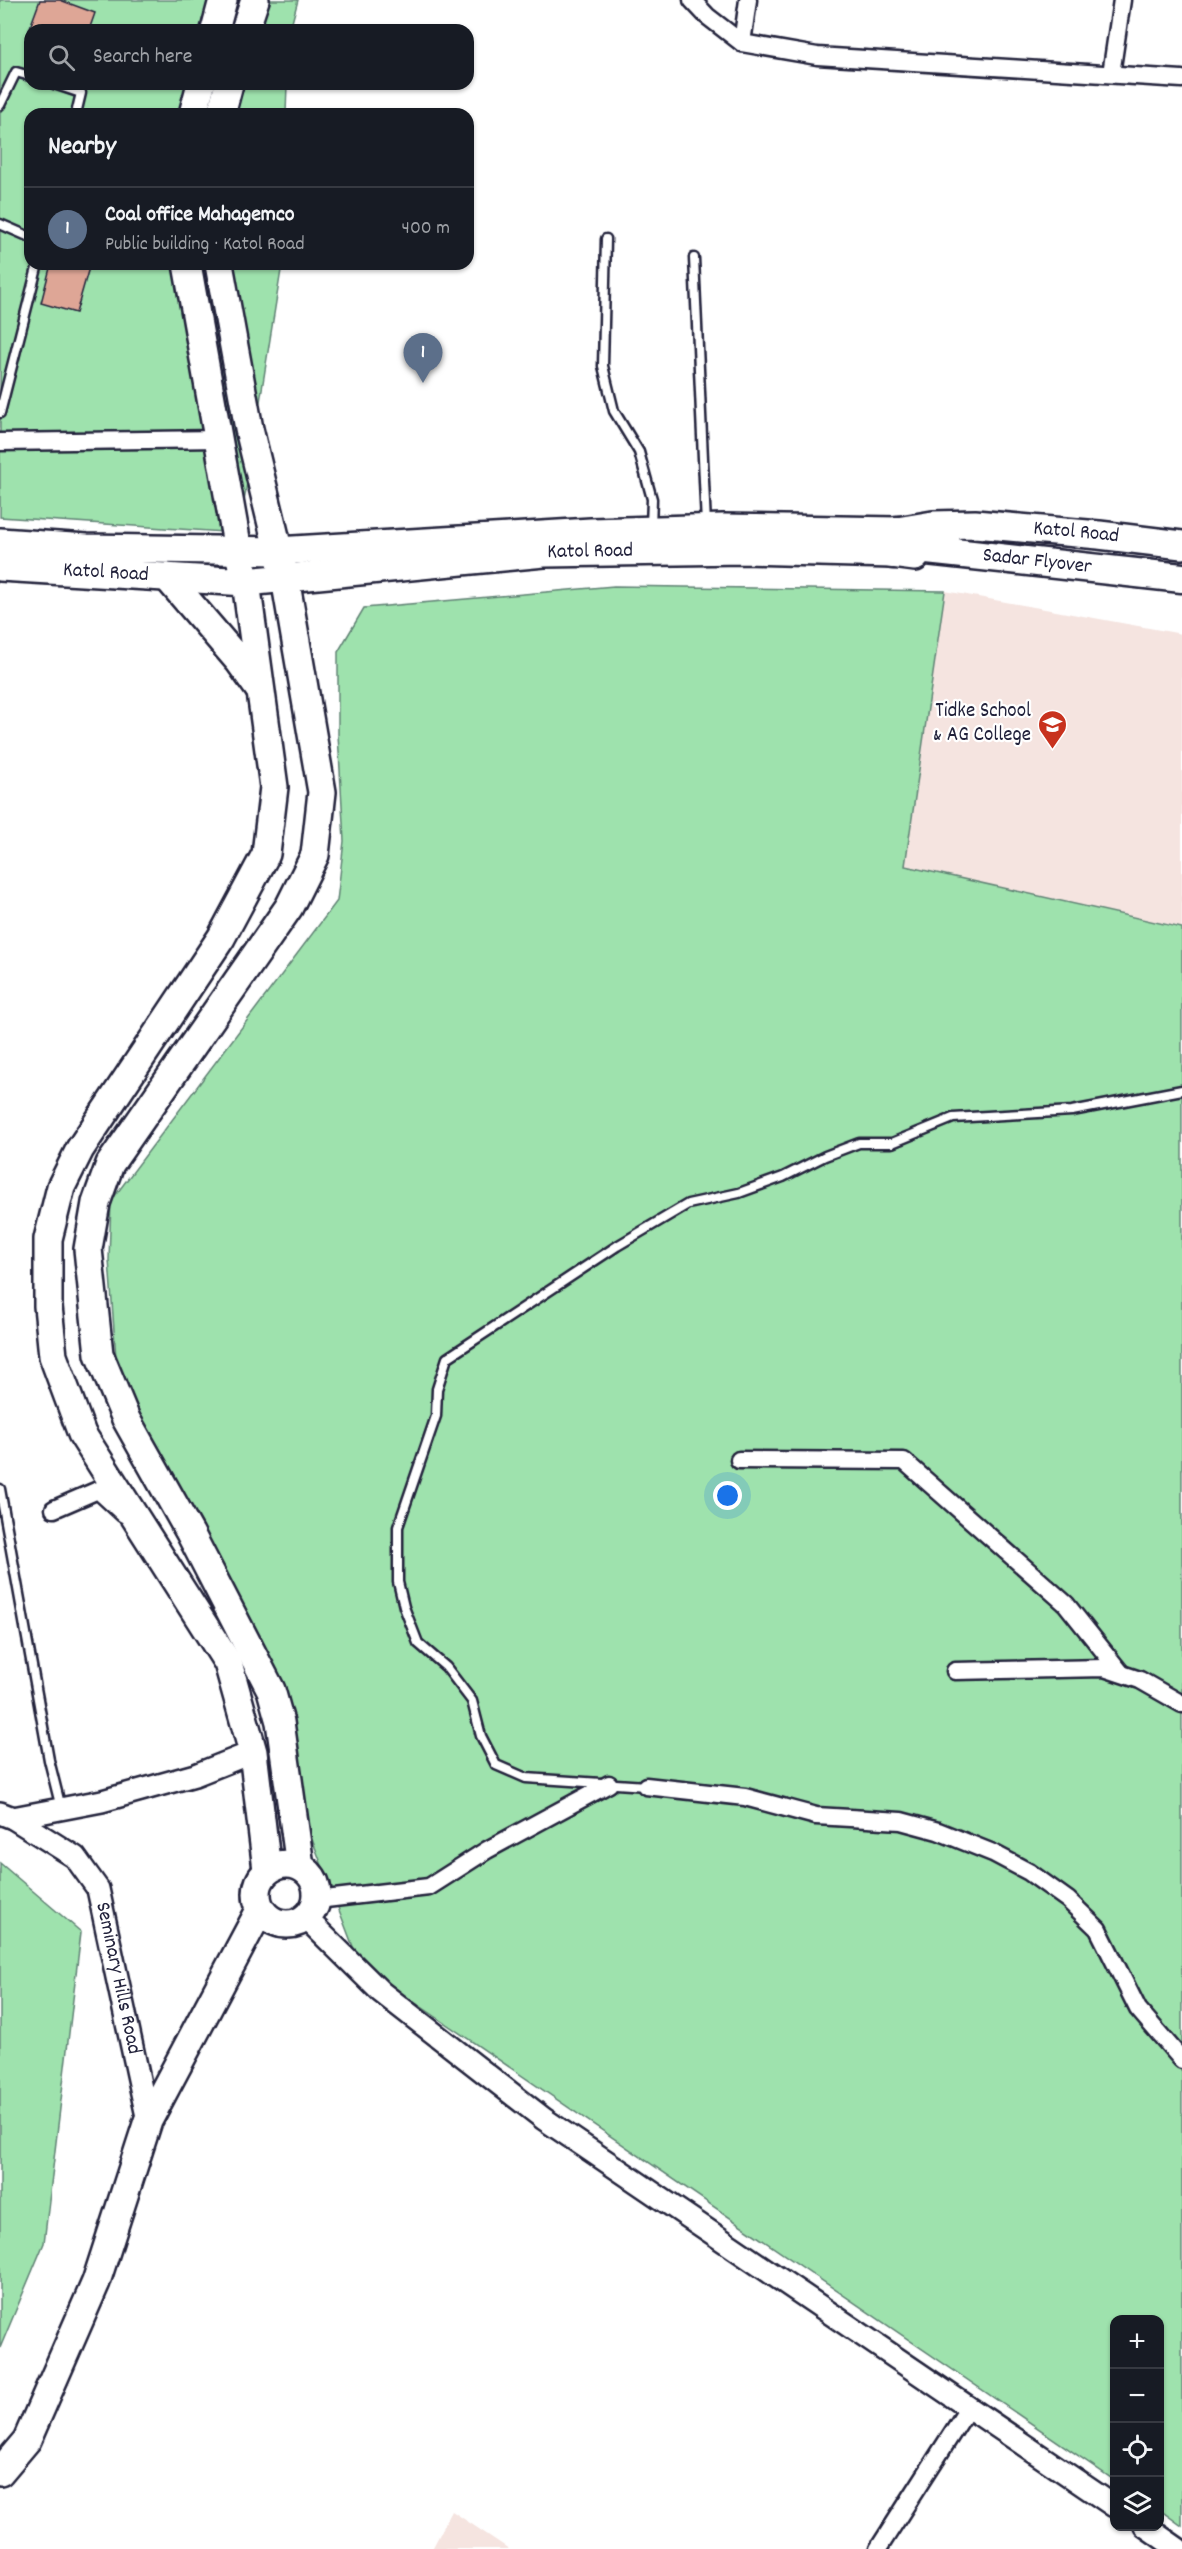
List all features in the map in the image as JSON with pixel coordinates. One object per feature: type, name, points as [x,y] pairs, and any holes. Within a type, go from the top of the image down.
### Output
[{"type":"highway","name":"Sadar Flyover","points":[[894,542],[927,550],[975,546],[1182,566]]},
{"type":"highway","name":"Sadar Flyover","points":[[975,546],[1182,578]]},
{"type":"main road","points":[[217,24],[223,0]]},
{"type":"main road","points":[[248,24],[255,0]]},
{"type":"main road","points":[[195,108],[199,90]]},
{"type":"main road","points":[[223,108],[227,90]]},
{"type":"main road","points":[[188,270],[238,550],[246,582],[274,787],[266,854],[221,938],[80,1149],[61,1187],[48,1239],[48,1306],[53,1356],[82,1434],[228,1663],[253,1752],[267,1870]]},
{"type":"main road","points":[[220,270],[249,429],[285,578],[322,792],[315,855],[290,907],[110,1164],[96,1203],[88,1249],[99,1354],[126,1419],[190,1533],[271,1690],[280,1722],[300,1866]]},
{"type":"main road","name":"Katol Road","points":[[0,567],[246,582],[544,553],[744,550],[894,542],[933,525],[975,524],[1182,545]]},
{"type":"main road","name":"Katol Road","points":[[0,542],[87,548],[277,551],[651,530],[706,529],[894,542],[1182,592]]},
{"type":"main road","points":[[167,577],[238,661],[261,692]]},
{"type":"main road","points":[[283,1863],[300,1866],[310,1875],[317,1887],[312,1909],[290,1925],[273,1922],[260,1910],[255,1896],[258,1882],[267,1870],[283,1863]]},
{"type":"main road","points":[[0,2472],[27,2440],[96,2282],[148,2121],[260,1910]]},
{"type":"street","points":[[692,0],[707,16],[742,43],[817,56],[1182,79]]},
{"type":"street","points":[[742,43],[748,0]]},
{"type":"street","points":[[1111,74],[1122,0]]},
{"type":"street","points":[[0,442],[220,439]]},
{"type":"street","points":[[739,1460],[904,1461],[1066,1604],[1120,1673]]},
{"type":"street","points":[[54,1509],[98,1490],[141,1528]]},
{"type":"street","points":[[955,1671],[1104,1668],[1140,1680],[1182,1704]]},
{"type":"street","points":[[7,1816],[102,1802],[184,1778],[253,1752]]},
{"type":"street","points":[[609,1784],[487,1850],[429,1887],[312,1909],[381,1992],[544,2119],[1110,2503]]},
{"type":"street","points":[[646,1786],[745,1797],[816,1816],[901,1821],[938,1831],[993,1853],[1029,1872],[1068,1900],[1098,1929],[1138,2009],[1182,2060]]},
{"type":"street","name":"Seminary Hills Road","points":[[7,1816],[75,1857],[98,1889],[148,2121]]},
{"type":"street","points":[[878,2549],[969,2407]]},
{"type":"lane","points":[[0,105],[16,72],[24,74]]},
{"type":"lane","points":[[72,90],[81,93],[77,108]]},
{"type":"lane","points":[[0,224],[24,234]]},
{"type":"lane","points":[[606,239],[603,366],[614,411],[639,452],[652,499],[651,530]]},
{"type":"lane","points":[[694,258],[706,529]]},
{"type":"lane","points":[[0,413],[36,270]]},
{"type":"lane","points":[[646,1786],[526,1778],[496,1765],[481,1736],[472,1701],[446,1667],[418,1642],[404,1607],[398,1581],[398,1527],[436,1416],[437,1389],[447,1358],[626,1240],[688,1204],[739,1193],[783,1177],[825,1156],[859,1143],[892,1143],[953,1118],[1072,1111],[1182,1090]]},
{"type":"lane","points":[[0,1489],[49,1760],[61,1808]]},
{"type":"shaded area","name":"Tidke School & AG College","points":[[945,591],[1182,634],[1182,928],[905,867]]},
{"type":"shaded area","points":[[452,2511],[509,2549],[432,2549]]},
{"type":"green space","points":[[0,0],[298,0],[292,24],[24,24],[24,90],[287,90],[286,108],[24,108],[24,270],[281,270],[239,533],[0,517]]},
{"type":"green space","points":[[614,586],[945,591],[905,866],[1182,928],[1182,2526],[1164,2513],[1164,2315],[1110,2315],[1110,2477],[360,1965],[310,1834],[292,1769],[116,1358],[109,1260],[111,1201],[337,901],[344,841],[338,734],[338,652],[364,608]]},
{"type":"green space","points":[[0,1863],[81,1932],[44,2243],[0,2348]]},
{"type":"building","points":[[40,0],[60,0],[95,13],[91,24],[31,24]]},
{"type":"building","points":[[49,270],[88,270],[76,313],[41,303]]},
{"type":"place","name":"Coal office Mahagemco","points":[[423,383]]},
{"type":"place","name":"Tidke School & AG College","points":[[1052,750]]}]
